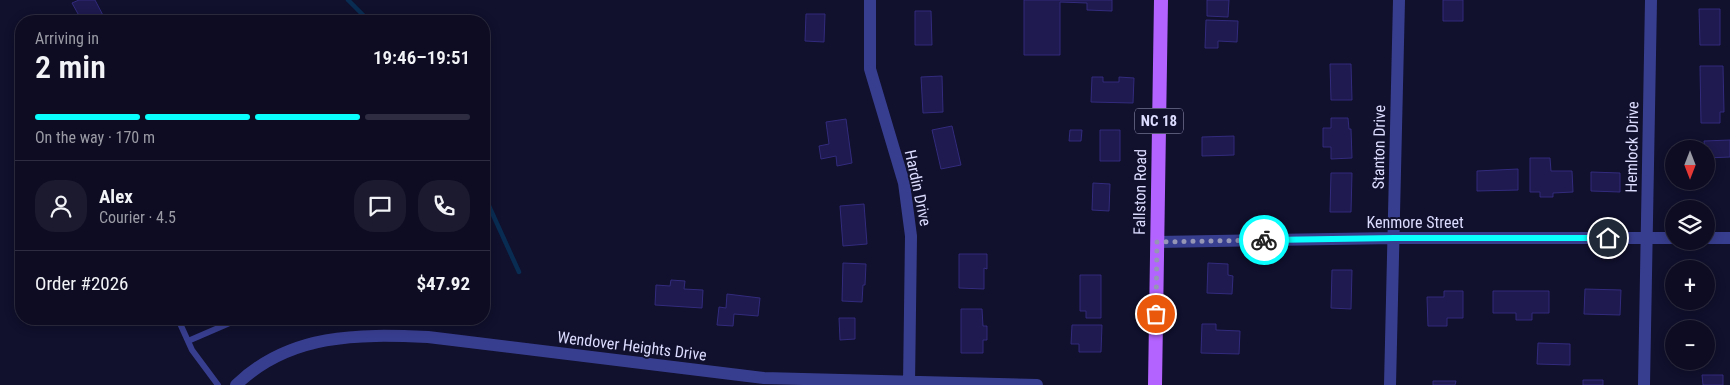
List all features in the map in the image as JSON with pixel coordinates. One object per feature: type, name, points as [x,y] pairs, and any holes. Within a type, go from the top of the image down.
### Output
[{"type":"main road","name":"Fallston Road","points":[[1155,385],[1160,0]]},
{"type":"street","name":"Hardin Drive","points":[[870,0],[870,69],[904,183],[912,236],[909,383]]},
{"type":"street","name":"Stanton Drive","points":[[1390,385],[1399,0]]},
{"type":"street","name":"Hemlock Drive","points":[[1644,385],[1651,0]]},
{"type":"street","name":"Kenmore Street","points":[[1157,242],[1394,238],[1665,238]]},
{"type":"street","points":[[1715,238],[1730,238]]},
{"type":"street","name":"Wendover Heights Drive","points":[[236,385],[264,362],[282,353],[338,338],[377,335],[428,337],[764,378],[1037,385]]},
{"type":"lane","points":[[181,325],[192,350],[218,385]]},
{"type":"lane","points":[[188,341],[225,325]]},
{"type":"building","points":[[79,0],[95,0],[103,15],[79,15],[72,3]]},
{"type":"building","points":[[1024,0],[1112,0],[1112,11],[1087,10],[1087,3],[1060,2],[1060,55],[1024,55]]},
{"type":"building","points":[[1207,0],[1229,0],[1228,17],[1207,16]]},
{"type":"building","points":[[1443,0],[1463,0],[1463,21],[1443,21]]},
{"type":"building","points":[[1699,9],[1720,9],[1720,45],[1700,45]]},
{"type":"building","points":[[915,11],[931,11],[932,45],[915,45]]},
{"type":"building","points":[[806,14],[825,14],[824,42],[805,41]]},
{"type":"building","points":[[1206,20],[1238,21],[1237,42],[1218,41],[1218,48],[1205,48]]},
{"type":"building","points":[[1330,64],[1351,64],[1352,100],[1331,100]]},
{"type":"building","points":[[1700,66],[1723,66],[1724,112],[1720,112],[1720,123],[1701,123]]},
{"type":"building","points":[[942,76],[943,112],[923,113],[921,77]]},
{"type":"building","points":[[1092,77],[1103,77],[1103,82],[1119,82],[1119,77],[1134,78],[1133,103],[1091,102]]},
{"type":"building","points":[[1331,118],[1348,118],[1349,129],[1351,129],[1352,158],[1331,159],[1331,147],[1323,147],[1323,128],[1331,128]]},
{"type":"building","points":[[846,119],[852,163],[837,166],[836,156],[821,159],[819,146],[829,144],[826,122]]},
{"type":"building","points":[[952,126],[961,165],[941,169],[932,130]]},
{"type":"building","points":[[1070,130],[1082,130],[1081,141],[1069,141]]},
{"type":"building","points":[[1100,130],[1120,130],[1120,161],[1100,161]]},
{"type":"building","points":[[1234,136],[1234,155],[1202,156],[1202,137]]},
{"type":"building","points":[[1730,140],[1730,157],[1715,158],[1715,141]]},
{"type":"building","points":[[1530,158],[1550,158],[1551,171],[1572,171],[1573,192],[1553,193],[1553,197],[1540,197],[1540,192],[1530,192]]},
{"type":"building","points":[[1518,169],[1518,190],[1477,191],[1477,171]]},
{"type":"building","points":[[1591,172],[1620,173],[1620,192],[1591,191]]},
{"type":"building","points":[[1331,173],[1352,173],[1351,212],[1330,212]]},
{"type":"building","points":[[1093,183],[1110,184],[1109,211],[1092,210]]},
{"type":"building","points":[[864,204],[867,244],[843,246],[840,206]]},
{"type":"building","points":[[959,254],[987,254],[987,269],[984,268],[984,289],[959,288]]},
{"type":"building","points":[[843,263],[866,264],[862,302],[842,301]]},
{"type":"building","points":[[1208,263],[1228,264],[1228,275],[1233,276],[1232,294],[1207,293]]},
{"type":"building","points":[[1332,270],[1352,270],[1351,309],[1331,308]]},
{"type":"building","points":[[1080,275],[1101,275],[1101,318],[1086,318],[1086,311],[1080,311]]},
{"type":"building","points":[[671,280],[685,281],[684,289],[703,290],[702,308],[655,305],[656,285],[670,286]]},
{"type":"building","points":[[1585,289],[1621,290],[1620,315],[1584,314]]},
{"type":"building","points":[[1444,291],[1463,291],[1463,318],[1447,318],[1447,326],[1428,326],[1427,297],[1444,297]]},
{"type":"building","points":[[1493,291],[1549,291],[1549,313],[1532,313],[1532,320],[1516,320],[1516,313],[1493,313]]},
{"type":"building","points":[[727,294],[760,298],[758,316],[734,314],[733,326],[717,325],[719,307],[726,308]]},
{"type":"building","points":[[961,309],[982,309],[983,326],[987,326],[987,340],[983,340],[983,353],[961,353]]},
{"type":"building","points":[[839,318],[855,318],[855,339],[840,340]]},
{"type":"building","points":[[1202,324],[1216,324],[1216,330],[1240,331],[1239,354],[1201,353]]},
{"type":"building","points":[[1072,325],[1102,325],[1101,352],[1079,352],[1079,344],[1071,344]]},
{"type":"building","points":[[1538,343],[1570,344],[1570,365],[1537,364]]},
{"type":"building","points":[[1702,375],[1723,375],[1723,385],[1703,385]]},
{"type":"building","points":[[1583,380],[1603,380],[1603,385],[1583,385]]},
{"type":"building","points":[[1433,381],[1456,381],[1455,385],[1433,385]]},
{"type":"waterway","points":[[348,0],[363,15]]},
{"type":"waterway","points":[[490,208],[519,272]]},
{"type":"way so far","points":[[1156,314],[1157,242],[1264,240]]},
{"type":"route","points":[[1264,240],[1608,238]]}]
